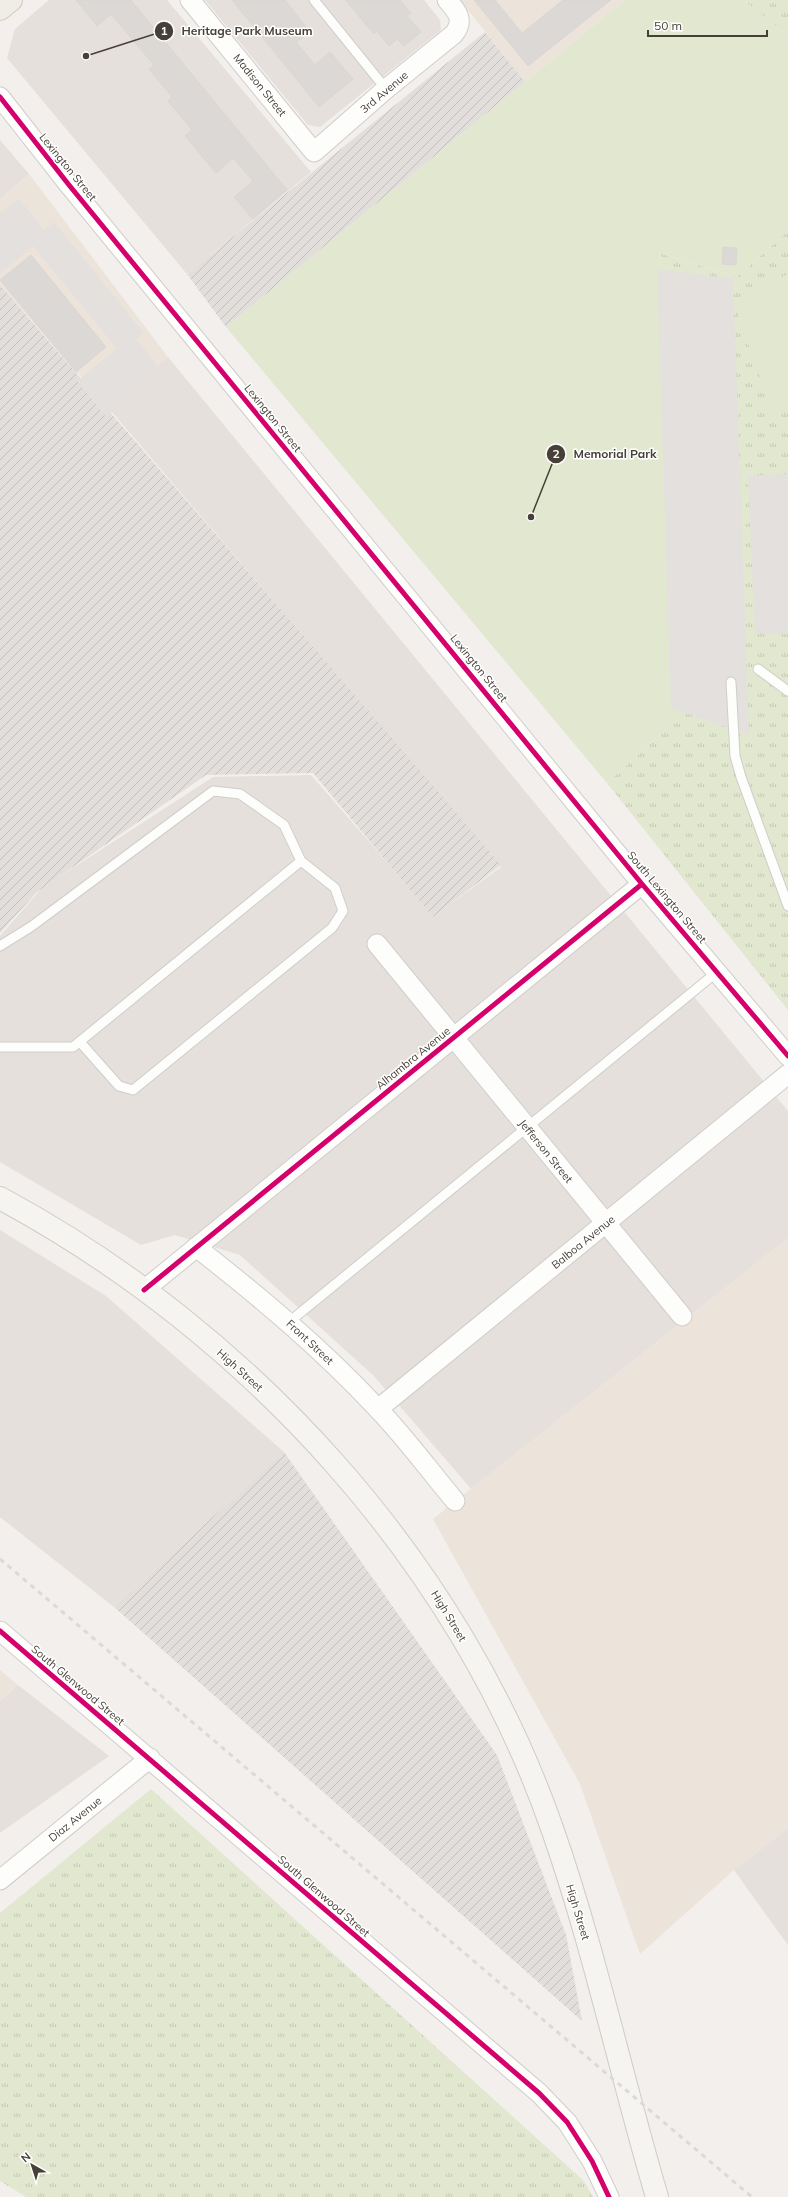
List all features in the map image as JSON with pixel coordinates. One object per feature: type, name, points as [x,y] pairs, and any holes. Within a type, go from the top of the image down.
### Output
[{"type":"main road","points":[[0,9],[11,0]]},
{"type":"main road","name":"High Street","points":[[0,1198],[75,1242],[144,1290],[203,1336],[259,1386],[313,1438],[402,1546],[437,1595],[478,1664],[514,1736],[553,1829],[581,1917],[635,2122],[657,2197]]},
{"type":"street","name":"Madison Street","points":[[190,0],[314,152]]},
{"type":"street","name":"3rd Avenue","points":[[314,152],[386,89],[454,34],[459,26],[460,17],[447,0]]},
{"type":"street","name":"Lexington Street","points":[[0,97],[69,185],[533,750]]},
{"type":"street","name":"South Lexington Street","points":[[533,750],[642,884],[788,1056]]},
{"type":"street","name":"Alhambra Avenue","points":[[196,1247],[642,884]]},
{"type":"street","name":"Jefferson Street","points":[[377,944],[682,1316]]},
{"type":"street","name":"Balboa Avenue","points":[[378,1409],[788,1074]]},
{"type":"street","points":[[144,1290],[196,1247]]},
{"type":"street","name":"Front Street","points":[[196,1247],[260,1297],[321,1351],[378,1409],[455,1501]]},
{"type":"street","name":"South Glenwood Street","points":[[0,1632],[150,1758],[539,2093],[567,2122],[592,2161],[609,2197]]},
{"type":"street","name":"Diaz Avenue","points":[[0,1880],[150,1758]]},
{"type":"lane","points":[[314,0],[386,89]]},
{"type":"lane","points":[[758,669],[788,691]]},
{"type":"lane","points":[[731,682],[735,756],[741,777],[788,906]]},
{"type":"lane","points":[[0,946],[32,926],[213,791],[240,794],[284,825],[301,861],[335,888],[344,911],[332,928],[133,1090],[119,1086],[80,1042]]},
{"type":"lane","points":[[0,1047],[74,1048],[301,861]]},
{"type":"lane","points":[[289,1322],[717,972]]},
{"type":"shaded area","points":[[49,0],[167,0],[311,172],[187,274],[7,58],[15,29]]},
{"type":"shaded area","points":[[205,0],[424,0],[440,20],[441,30],[320,127],[308,125]]},
{"type":"shaded area","points":[[460,0],[625,0],[525,82]]},
{"type":"shaded area","points":[[485,32],[525,82],[226,327],[187,274]]},
{"type":"shaded area","points":[[0,140],[29,174],[0,199]]},
{"type":"shaded area","points":[[29,174],[168,357],[106,405],[0,285],[0,199]]},
{"type":"shaded area","points":[[19,199],[44,230],[54,222],[143,332],[136,339],[162,371],[106,417],[77,381],[117,349],[33,246],[0,273],[0,214]]},
{"type":"shaded area","points":[[657,269],[733,279],[749,735],[671,708]]},
{"type":"shaded area","points":[[0,285],[501,865],[433,917],[313,773],[206,775],[37,892],[0,933]]},
{"type":"shaded area","points":[[168,357],[788,1111],[788,1238],[471,1489],[374,1376],[240,1255],[175,1235],[141,1245],[0,1162],[0,936],[42,888],[213,777],[311,775],[434,916],[501,867],[106,405]]},
{"type":"shaded area","points":[[788,474],[788,634],[755,633],[748,476]]},
{"type":"shaded area","points":[[0,1230],[106,1296],[284,1452],[114,1607],[0,1517]]},
{"type":"shaded area","points":[[788,1238],[788,1828],[734,1870],[640,1954],[580,1784],[433,1519]]},
{"type":"shaded area","points":[[284,1452],[497,1755],[566,1935],[582,2021],[114,1607]]},
{"type":"shaded area","points":[[0,1670],[18,1685],[0,1701]]},
{"type":"shaded area","points":[[18,1685],[109,1756],[0,1833],[0,1701]]},
{"type":"shaded area","points":[[788,1828],[788,1945],[734,1870]]},
{"type":"green space","points":[[625,0],[743,0],[788,35],[788,231],[737,277],[659,253],[690,707],[607,783],[226,327]]},
{"type":"green space","points":[[743,0],[788,0],[788,35]]},
{"type":"green space","points":[[788,231],[788,1010],[607,783],[690,707],[659,253],[737,277]]},
{"type":"green space","points":[[788,274],[788,406],[772,411],[738,314],[742,305],[752,293]]},
{"type":"green space","points":[[151,1789],[584,2181],[593,2197],[26,2197],[0,2181],[0,1913]]},
{"type":"building","points":[[76,0],[131,0],[287,190],[253,219],[234,197],[253,181],[233,158],[216,173],[185,136],[192,130],[168,101],[172,97],[149,69],[154,65],[111,14],[97,26]]},
{"type":"building","points":[[232,0],[285,0],[310,32],[296,42],[315,65],[330,52],[353,79],[319,107]]},
{"type":"building","points":[[345,0],[400,0],[411,13],[407,16],[421,32],[404,46],[397,39],[389,46],[377,31],[374,34]]},
{"type":"building","points":[[474,0],[495,0],[522,33],[563,0],[611,0],[528,66]]},
{"type":"building","points":[[723,247],[737,248],[736,265],[722,264]]},
{"type":"building","points":[[31,255],[106,347],[76,372],[0,280]]},
{"type":"railway","points":[[0,1559],[752,2197]]},
{"type":"cycle path","points":[[0,97],[69,185],[642,884],[788,1056]]},
{"type":"cycle path","points":[[144,1290],[642,884]]},
{"type":"cycle path","points":[[0,1631],[539,2093],[567,2122],[592,2161],[609,2197]]},
{"type":"place","name":"Heritage Park Museum","points":[[86,56]]},
{"type":"place","name":"Memorial Park","points":[[531,517]]}]
